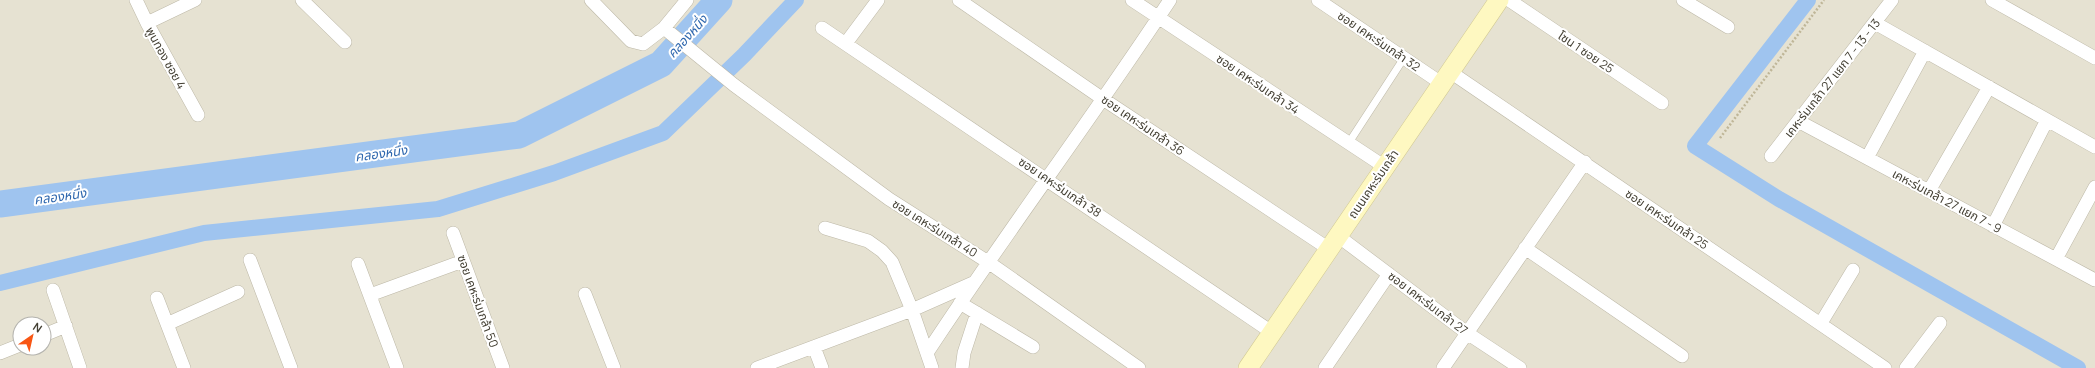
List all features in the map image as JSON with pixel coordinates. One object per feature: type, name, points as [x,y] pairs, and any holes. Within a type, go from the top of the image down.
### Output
[{"type":"street","name":"พูนทอง ซอย 4","points":[[136,0],[147,23],[198,115]]},
{"type":"street","points":[[147,23],[195,0]]},
{"type":"street","points":[[302,0],[345,42]]},
{"type":"street","points":[[591,0],[631,41],[643,44],[665,28],[687,0]]},
{"type":"street","points":[[846,43],[878,0]]},
{"type":"street","name":"ซอย เคหะร่มเกล้า 36","points":[[959,0],[1103,99],[1333,242]]},
{"type":"street","name":"ซอย เคหะร่มเกล้า 34","points":[[1132,0],[1384,167]]},
{"type":"street","points":[[927,353],[972,283],[1103,99],[1170,0]]},
{"type":"street","name":"ซอย เคหะร่มเกล้า 32","points":[[1318,0],[1404,58],[1445,77]]},
{"type":"street","name":"ถนนเคหะร่มเกล้า","points":[[1248,368],[1498,0]]},
{"type":"street","name":"โซน 1 ซอย 25","points":[[1509,0],[1662,104]]},
{"type":"street","points":[[1683,0],[1728,27]]},
{"type":"street","name":"เคหะร่มเกล้า 27 แยก 7 - 13 - 13","points":[[1771,156],[1892,0]]},
{"type":"street","points":[[1992,0],[2095,58]]},
{"type":"street","points":[[1875,23],[2095,147]]},
{"type":"street","name":"ซอย เคหะร่มเกล้า 40","points":[[665,28],[734,85],[889,199],[988,262],[1139,368]]},
{"type":"street","name":"ซอย เคหะร่มเกล้า 38","points":[[822,28],[1273,332]]},
{"type":"street","points":[[1867,158],[1925,51]]},
{"type":"street","name":"ซอย เคหะร่มเกล้า 25","points":[[1445,77],[1585,162],[1885,368]]},
{"type":"street","points":[[1929,191],[1988,87]]},
{"type":"street","points":[[1993,226],[2047,120]]},
{"type":"street","name":"เคหะร่มเกล้า 27 แยก 7 - 9","points":[[1798,121],[2095,280]]},
{"type":"street","points":[[1443,368],[1585,162]]},
{"type":"street","points":[[2056,259],[2095,187]]},
{"type":"street","points":[[825,228],[868,240],[882,251],[892,262],[912,310],[932,368]]},
{"type":"street","name":"ซอย เคหะร่มเกล้า 50","points":[[453,233],[503,368]]},
{"type":"street","name":"ซอย เคหะร่มเกล้า 27","points":[[1333,242],[1389,274],[1467,333],[1520,368]]},
{"type":"street","points":[[1525,248],[1682,356]]},
{"type":"street","points":[[250,260],[291,368]]},
{"type":"street","points":[[370,295],[463,261]]},
{"type":"street","points":[[358,264],[397,368]]},
{"type":"street","points":[[1821,323],[1853,270]]},
{"type":"street","points":[[1325,368],[1389,274]]},
{"type":"street","points":[[757,368],[912,310],[972,283]]},
{"type":"street","points":[[53,290],[80,368]]},
{"type":"street","points":[[167,324],[238,292]]},
{"type":"street","points":[[585,294],[614,368]]},
{"type":"street","points":[[157,298],[184,368]]},
{"type":"street","points":[[960,303],[1033,347]]},
{"type":"street","points":[[962,368],[964,353],[977,313]]},
{"type":"street","points":[[1906,368],[1940,323]]},
{"type":"street","points":[[52,332],[66,326]]},
{"type":"street","points":[[814,347],[822,368]]},
{"type":"street","points":[[0,353],[12,348]]},
{"type":"lane","points":[[1348,144],[1404,58]]},
{"type":"path","points":[[1720,138],[1824,0]]},
{"type":"shaded area","points":[[0,0],[2095,0],[2095,368],[0,368]]},
{"type":"waterway","name":"คลองหนึ่ง","points":[[0,204],[519,135],[661,64],[719,0]]},
{"type":"waterway","points":[[0,283],[204,233],[438,209],[554,173],[663,133],[744,55],[796,0]]},
{"type":"waterway","points":[[1808,0],[1695,146],[1779,199],[2078,368]]}]
